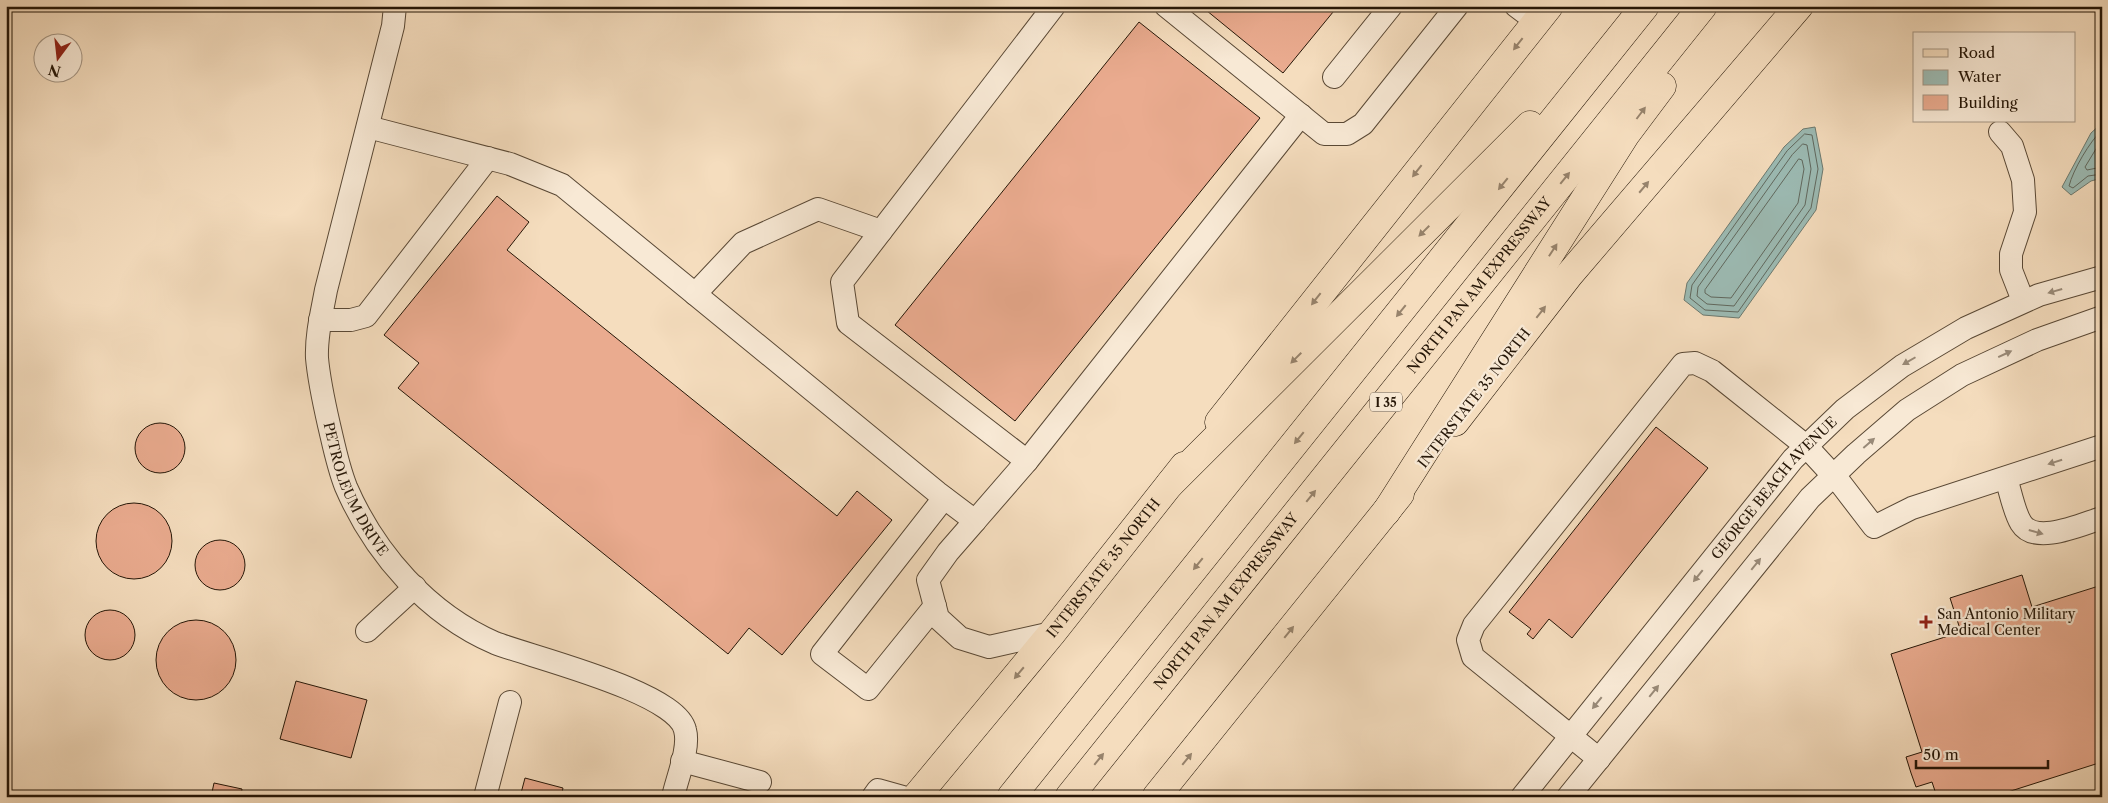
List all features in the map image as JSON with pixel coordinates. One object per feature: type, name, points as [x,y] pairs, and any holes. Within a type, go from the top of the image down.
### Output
[{"type":"main road","name":"NORTH PAN AM EXPRESSWAY","points":[[1069,797],[1703,6]]},
{"type":"main road","points":[[1386,512],[1626,134],[1722,6]]},
{"type":"main road","name":"INTERSTATE 35 NORTH","points":[[1156,797],[1386,512],[1569,275],[1799,6]]},
{"type":"main road","name":"INTERSTATE 35 NORTH","points":[[916,797],[1052,633],[1170,484],[1534,11]]},
{"type":"main road","points":[[1170,484],[1639,15]]},
{"type":"main road","points":[[1011,797],[1639,15]]},
{"type":"street","name":"PETROLEUM DRIVE","points":[[395,6],[393,26],[320,320],[317,357],[323,399],[346,488],[384,553],[415,587],[450,619],[475,634],[519,652],[624,685],[679,718],[685,728],[686,743],[673,797]]},
{"type":"street","points":[[1027,461],[848,323],[842,282],[1054,6]]},
{"type":"street","points":[[1166,6],[1324,134],[1347,134],[1363,124],[1457,6]]},
{"type":"street","points":[[1334,77],[1391,6]]},
{"type":"street","points":[[1052,633],[989,647],[960,638],[938,618],[928,580],[948,552],[1027,461],[1301,116]]},
{"type":"street","points":[[368,127],[510,164],[562,185],[944,498],[975,521]]},
{"type":"street","points":[[2000,132],[2012,146],[2023,180],[2025,212],[2011,254],[2011,270],[2020,292]]},
{"type":"street","points":[[320,320],[351,320],[366,316],[488,158]]},
{"type":"street","points":[[695,294],[743,243],[818,209],[881,231]]},
{"type":"street","name":"GEORGE BEACH AVENUE","points":[[1522,797],[1746,516],[1806,446],[1845,409],[1902,366],[1966,328],[2038,295],[2102,277]]},
{"type":"street","points":[[1568,797],[1769,547],[1810,498],[1833,476],[1907,410],[1962,375],[2037,340],[2102,317]]},
{"type":"street","points":[[1599,758],[1473,657],[1468,640],[1474,625],[1683,364],[1695,363],[1712,370],[1806,446],[1874,527],[1912,508],[2102,446]]},
{"type":"street","points":[[2006,478],[2021,523],[2035,533],[2047,534],[2102,518]]},
{"type":"street","points":[[935,606],[868,689],[822,654],[944,498]]},
{"type":"street","points":[[367,632],[415,587]]},
{"type":"street","points":[[485,797],[510,702]]},
{"type":"street","points":[[682,761],[760,782]]},
{"type":"street","points":[[873,797],[878,790],[903,797]]},
{"type":"water","points":[[2102,123],[2102,178],[2091,181],[2071,195],[2062,187],[2091,133]]},
{"type":"water","points":[[1815,127],[1823,169],[1816,210],[1739,318],[1703,315],[1684,300],[1687,283],[1784,147],[1803,129]]},
{"type":"building","points":[[1201,6],[1338,6],[1283,73]]},
{"type":"building","points":[[1139,22],[1260,118],[1015,421],[895,325]]},
{"type":"building","points":[[497,196],[529,222],[507,250],[837,516],[857,491],[892,520],[782,655],[749,628],[728,654],[398,388],[419,363],[384,335]]},
{"type":"building","points":[[155,423],[165,423],[178,430],[185,443],[185,453],[178,466],[165,473],[155,473],[146,469],[139,462],[135,453],[135,443],[139,434],[146,427]]},
{"type":"building","points":[[1656,427],[1708,468],[1572,638],[1549,619],[1533,639],[1527,634],[1531,629],[1509,612]]},
{"type":"building","points":[[134,503],[148,506],[161,514],[169,527],[172,541],[169,555],[161,568],[148,576],[134,579],[120,576],[107,568],[99,555],[96,541],[99,527],[107,514],[120,506]]},
{"type":"building","points":[[220,540],[230,542],[238,547],[243,555],[245,565],[243,575],[238,583],[230,588],[220,590],[210,588],[202,583],[197,575],[195,565],[197,555],[202,547],[210,542]]},
{"type":"building","name":"San Antonio Military Medical Center","points":[[2022,575],[2032,607],[2102,585],[2102,762],[1992,797],[1937,797],[1932,782],[1916,787],[1911,773],[1906,757],[1922,752],[1891,654],[1961,632],[1950,598]]},
{"type":"building","points":[[110,610],[120,612],[128,617],[133,625],[135,635],[133,645],[128,653],[120,658],[110,660],[100,658],[92,653],[87,645],[85,635],[87,625],[92,617],[100,612]]},
{"type":"building","points":[[188,620],[204,620],[225,631],[236,652],[236,668],[225,689],[204,700],[188,700],[174,694],[162,682],[156,668],[156,652],[162,638],[174,626]]},
{"type":"building","points":[[296,681],[367,700],[351,758],[280,739]]},
{"type":"building","points":[[525,778],[563,788],[561,797],[520,797]]},
{"type":"building","points":[[214,783],[242,789],[241,797],[211,797]]},
{"type":"place","name":"San Antonio Military Medical Center","points":[[1926,622]]}]
